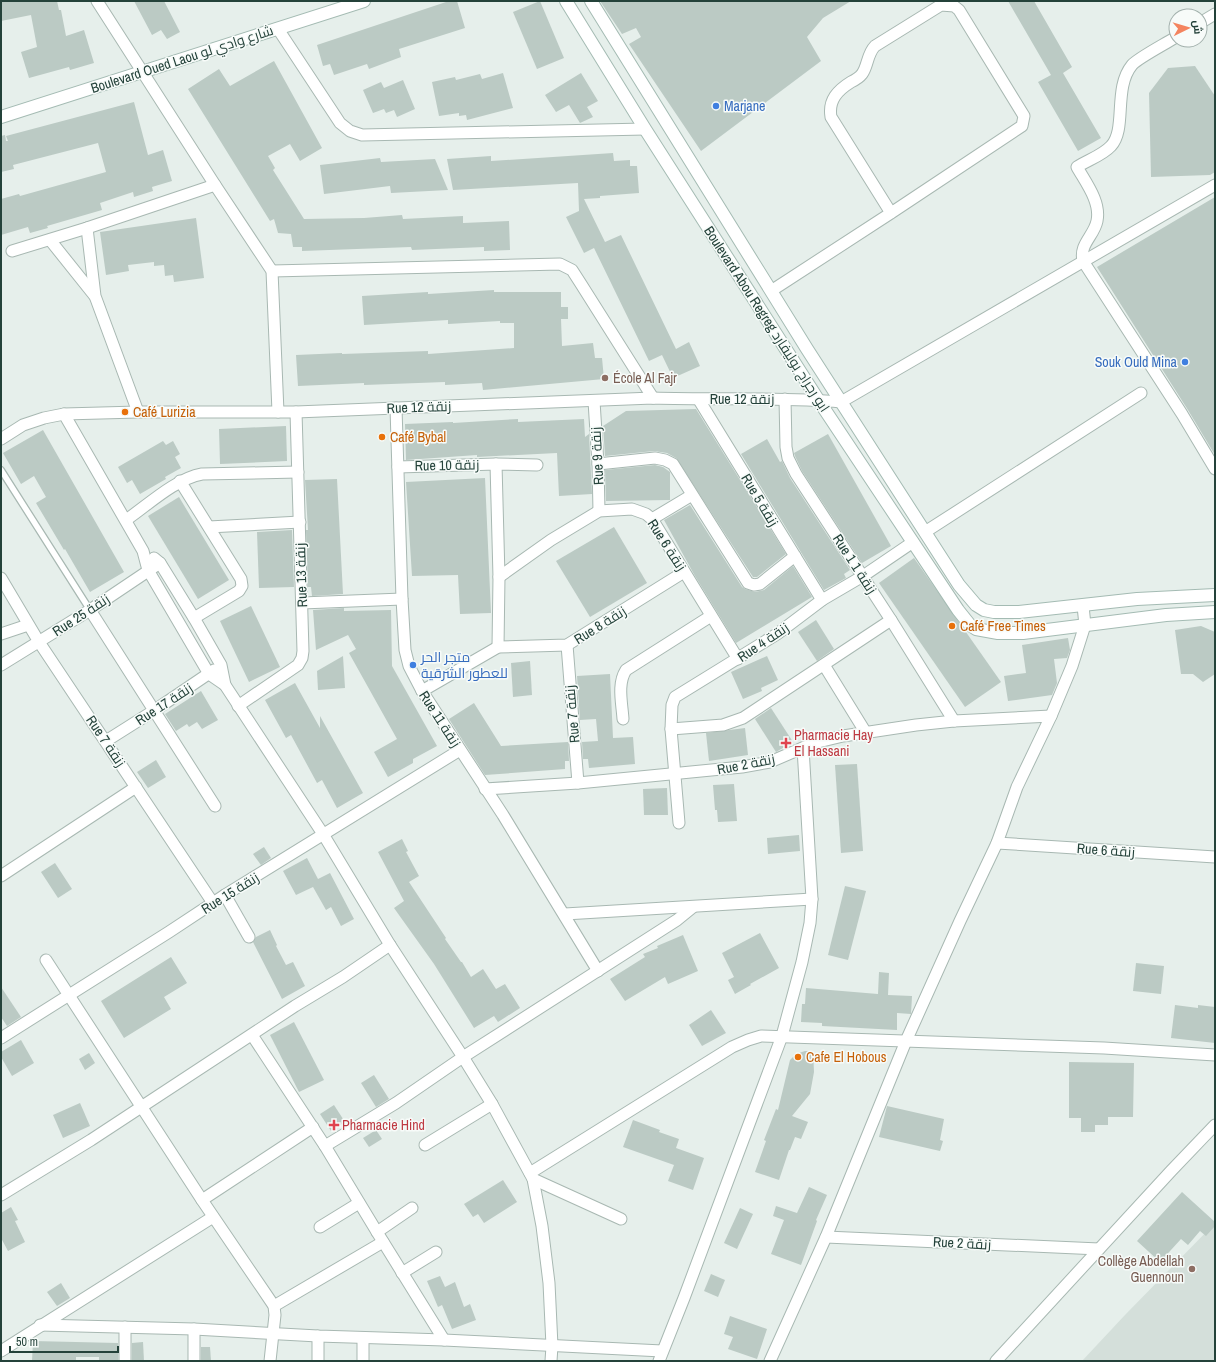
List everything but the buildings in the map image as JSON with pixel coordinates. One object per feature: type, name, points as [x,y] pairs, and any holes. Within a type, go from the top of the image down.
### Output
[{"type":"main road","name":"Boulevard Oued Laou شارع وادي لو","points":[[1,117],[364,1]]},
{"type":"main road","name":"Boulevard Abou Regreg ابو رجراج بوليفارد","points":[[566,1],[645,129],[819,401],[958,610],[970,625],[976,629],[998,633],[1023,632],[1085,625]]},
{"type":"main road","name":"Boulevard Abou Regreg ابو رجراج بوليفارد","points":[[591,1],[771,291],[959,585],[976,605],[984,610],[994,612],[1013,612],[1083,606]]},
{"type":"main road","points":[[663,157],[682,148]]},
{"type":"main road","points":[[1083,606],[1137,599],[1215,595]]},
{"type":"main road","points":[[1085,625],[1166,615],[1215,612]]},
{"type":"street","points":[[97,1],[272,271],[278,412]]},
{"type":"street","points":[[771,291],[891,213],[1022,126],[1024,116],[960,10],[954,6],[941,6],[875,46],[870,51],[864,71],[860,76],[841,89],[836,94],[832,102],[830,110],[831,117],[891,213]]},
{"type":"street","points":[[278,28],[340,123],[350,131],[362,135],[645,129]]},
{"type":"street","points":[[1168,42],[1133,63],[1127,71],[1120,102],[1119,126],[1116,139],[1111,146],[1077,167],[1096,202],[1098,213],[1096,227],[1082,252],[1083,261],[1215,470]]},
{"type":"street","points":[[12,251],[87,228],[215,185]]},
{"type":"street","points":[[841,402],[1215,185]]},
{"type":"street","points":[[87,228],[95,296],[138,412]]},
{"type":"street","points":[[50,240],[95,296]]},
{"type":"street","points":[[272,271],[560,264],[572,270],[653,398]]},
{"type":"street","points":[[925,532],[1141,393]]},
{"type":"street","name":"Rue 12 زنقة","points":[[1,439],[23,425],[44,418],[64,414],[138,412],[296,412],[653,398],[699,400],[785,399],[841,402]]},
{"type":"street","name":"Rue 1 زنقة 1","points":[[785,399],[786,447],[788,458],[796,474],[863,576],[954,721]]},
{"type":"street","name":"Rue 5 زنقة","points":[[699,400],[822,600]]},
{"type":"street","name":"Rue 9 زنقة","points":[[594,401],[599,511]]},
{"type":"street","name":"Rue 11 زنقة","points":[[396,408],[402,599],[405,650],[409,666],[422,691],[564,914],[598,971]]},
{"type":"street","name":"Rue 13 زنقة","points":[[238,706],[298,665],[302,658],[302,603],[296,412]]},
{"type":"street","points":[[64,414],[143,551],[148,570],[209,674],[225,685]]},
{"type":"street","points":[[598,464],[655,458],[665,460],[673,464],[748,583],[754,585],[760,584],[795,556]]},
{"type":"street","points":[[496,464],[499,577],[498,647]]},
{"type":"street","name":"Rue 10 زنقة","points":[[398,467],[496,464],[537,465]]},
{"type":"street","points":[[126,520],[180,481],[192,476],[202,474],[298,472]]},
{"type":"street","points":[[180,481],[241,579],[242,586],[239,591],[194,618]]},
{"type":"street","points":[[652,519],[692,496]]},
{"type":"street","name":"Rue 6 زنقة","points":[[499,577],[551,540],[599,511],[639,510],[652,519],[738,659]]},
{"type":"street","points":[[209,527],[300,522]]},
{"type":"street","name":"Rue 4 زنقة","points":[[679,823],[671,729],[672,705],[675,697],[777,634],[822,600],[863,576],[913,542]]},
{"type":"street","points":[[143,551],[160,563],[221,665],[225,685],[322,834],[390,945],[464,1057],[492,1104],[531,1176],[542,1226],[549,1284],[552,1346],[551,1361]]},
{"type":"street","name":"Rue 25 زنقة","points":[[1,665],[90,610],[160,563]]},
{"type":"street","name":"Rue 8 زنقة","points":[[422,691],[498,647],[567,645],[684,572]]},
{"type":"street","name":"Rue 7 زنقة","points":[[1,578],[39,642],[213,903]]},
{"type":"street","points":[[302,603],[402,599]]},
{"type":"street","points":[[770,1361],[826,1237],[906,1041],[997,843],[1017,787],[1072,666],[1085,625],[1083,606]]},
{"type":"street","points":[[90,610],[215,806]]},
{"type":"street","points":[[623,719],[620,685],[621,677],[626,670],[711,616]]},
{"type":"street","points":[[671,729],[722,725],[738,720],[891,620]]},
{"type":"street","points":[[1,634],[28,624]]},
{"type":"street","name":"Rue 7 زنقة","points":[[567,645],[578,783]]},
{"type":"street","name":"Rue 17 زنقة","points":[[106,741],[221,665]]},
{"type":"street","points":[[824,665],[866,733]]},
{"type":"street","name":"Rue 2 زنقة","points":[[485,789],[578,783],[742,767],[770,762],[825,740],[866,733],[954,721],[1050,716]]},
{"type":"street","points":[[40,1325],[194,1329],[363,1338],[444,1340],[552,1346],[661,1356],[782,1036],[802,962],[810,923],[812,899],[803,748]]},
{"type":"street","name":"Rue 15 زنقة","points":[[1,1038],[322,834],[460,750]]},
{"type":"street","points":[[1,876],[136,787]]},
{"type":"street","name":"Rue 6 زنقة","points":[[997,843],[1180,856],[1215,857]]},
{"type":"street","points":[[225,895],[249,937]]},
{"type":"street","points":[[564,914],[812,899]]},
{"type":"street","points":[[325,1146],[396,1103],[464,1057],[677,920],[693,907]]},
{"type":"street","points":[[1,1195],[91,1140],[390,945]]},
{"type":"street","points":[[46,960],[213,1217],[274,1306],[276,1315],[270,1361]]},
{"type":"street","points":[[252,1035],[325,1146],[376,1232],[444,1340]]},
{"type":"street","points":[[531,1176],[732,1047],[761,1036],[1104,1048],[1215,1054]]},
{"type":"street","points":[[425,1145],[492,1104]]},
{"type":"street","points":[[996,1361],[1215,1125]]},
{"type":"street","points":[[202,1200],[313,1128]]},
{"type":"street","points":[[531,1176],[621,1219]]},
{"type":"street","points":[[320,1227],[359,1203]]},
{"type":"street","points":[[376,1232],[412,1208]]},
{"type":"street","points":[[1,1350],[213,1217]]},
{"type":"street","name":"Rue 2 زنقة","points":[[826,1237],[1099,1249]]},
{"type":"street","points":[[274,1306],[383,1242]]},
{"type":"street","points":[[402,1273],[436,1252]]},
{"type":"street","points":[[125,1327],[125,1361]]},
{"type":"street","points":[[194,1329],[194,1361]]},
{"type":"street","points":[[318,1336],[318,1361]]},
{"type":"street","points":[[363,1338],[363,1361]]},
{"type":"lane","points":[[1,470],[90,610]]},
{"type":"shaded area","name":"Collège Abdellah Guennoun","points":[[1215,1223],[1215,1361],[1082,1361],[1125,1315]]},
{"type":"place","name":"Marjane","points":[[716,106]]},
{"type":"place","name":"Souk Ould Mina","points":[[1185,362]]},
{"type":"place","name":"École Al Fajr","points":[[605,378]]},
{"type":"place","name":"Café Lurizia","points":[[125,412]]},
{"type":"place","name":"Café Bybal","points":[[382,437]]},
{"type":"place","name":"Café Free Times","points":[[952,626]]},
{"type":"place","name":"متجر الحر للعطور الشرقية","points":[[413,665]]},
{"type":"place","name":"Pharmacie Hay El Hassani","points":[[786,743]]},
{"type":"place","name":"Cafe El Hobous","points":[[798,1057]]},
{"type":"place","name":"Pharmacie Hind","points":[[334,1125]]},
{"type":"place","name":"Collège Abdellah Guennoun","points":[[1192,1269]]}]
